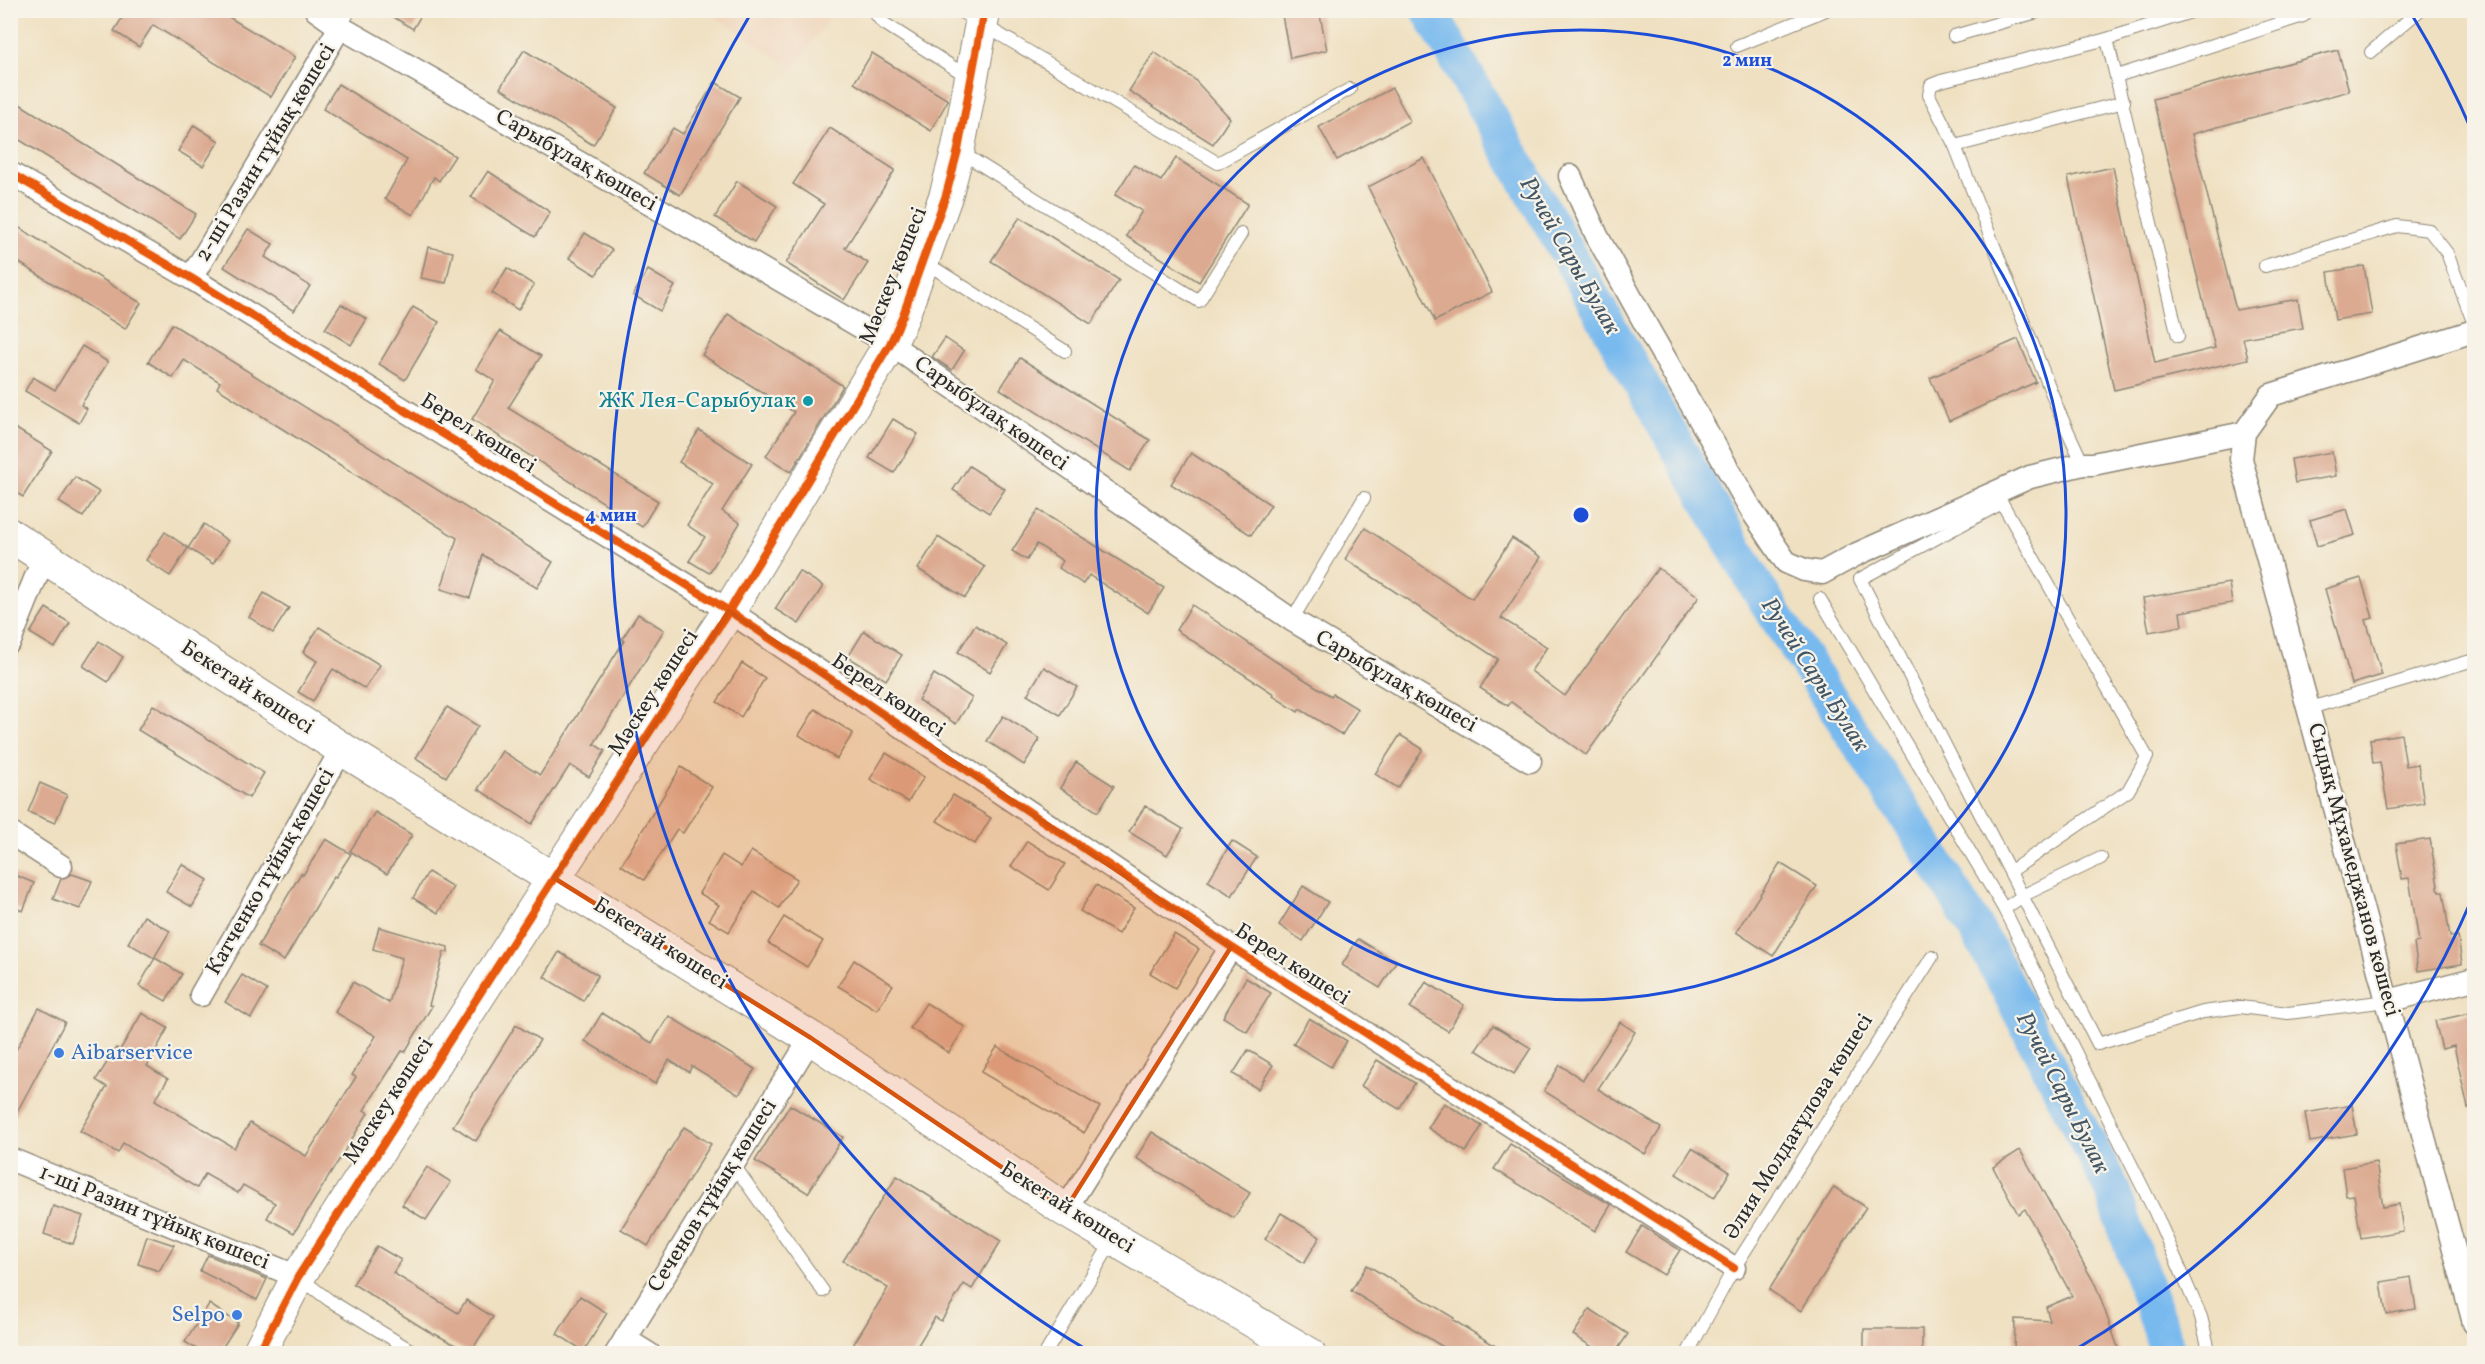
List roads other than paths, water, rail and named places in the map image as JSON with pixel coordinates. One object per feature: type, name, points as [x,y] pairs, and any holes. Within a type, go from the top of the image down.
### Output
[{"type":"street","name":"Сарыбұлақ көшесі","points":[[316,10],[345,19],[595,171],[890,344],[1292,620],[1530,761]]},
{"type":"street","name":"Мәскеу көшесі","points":[[258,1353],[298,1277],[554,878],[729,611],[890,344],[903,315],[946,195],[958,150],[972,79],[975,16]]},
{"type":"street","name":"2-ші Разин тұйық көшесі","points":[[191,278],[345,19]]},
{"type":"street","name":"Берел көшесі","points":[[10,173],[191,278],[729,611],[1231,947],[1734,1268]]},
{"type":"street","points":[[1570,176],[1597,236],[1752,511],[1786,562],[1804,570],[1822,573],[1857,554],[2030,477],[2084,464],[2093,464],[2248,425],[2271,395],[2475,331]]},
{"type":"street","name":"Сыдық Мұхамеджанов көшесі","points":[[2248,425],[2241,459],[2475,1323]]},
{"type":"street","name":"Бекетай көшесі","points":[[10,534],[342,749],[811,1038],[1065,1210],[1309,1353]]},
{"type":"street","points":[[10,641],[44,557]]},
{"type":"street","name":"Катченко тұйық көшесі","points":[[201,995],[342,749]]},
{"type":"street","points":[[10,833],[61,866]]},
{"type":"street","points":[[1065,1210],[1231,947]]},
{"type":"street","points":[[2388,1001],[2475,979]]},
{"type":"street","name":"Сеченов тұйық көшесі","points":[[620,1346],[811,1038]]},
{"type":"street","name":"1-ші Разин тұйық көшесі","points":[[10,1159],[298,1277]]},
{"type":"street","points":[[620,1346],[649,1353]]},
{"type":"lane","points":[[876,10],[875,13],[882,22],[972,79]]},
{"type":"lane","points":[[1737,46],[1826,10]]},
{"type":"lane","points":[[1954,36],[2044,10]]},
{"type":"lane","points":[[2084,464],[2059,412],[1955,146],[1929,95],[1931,86],[1941,81],[2107,39],[2197,10]]},
{"type":"lane","points":[[2117,76],[2303,16],[2309,10]]},
{"type":"lane","points":[[2371,52],[2420,10]]},
{"type":"lane","points":[[975,16],[1218,163],[1350,89]]},
{"type":"lane","points":[[2107,39],[2124,102],[2178,336]]},
{"type":"lane","points":[[1955,146],[2124,102]]},
{"type":"lane","points":[[958,150],[1199,301],[1241,234]]},
{"type":"lane","points":[[2265,266],[2397,226],[2428,230],[2447,253],[2475,324]]},
{"type":"lane","points":[[922,260],[1065,351]]},
{"type":"lane","points":[[1292,620],[1364,498]]},
{"type":"lane","points":[[2011,871],[2128,791],[2147,757],[2002,503],[1860,579],[2011,871],[2024,895],[2098,1044],[2203,1012],[2240,1007],[2288,1013],[2388,1001]]},
{"type":"lane","points":[[1821,599],[2004,909],[2155,1212],[2201,1317],[2210,1353]]},
{"type":"lane","points":[[2310,708],[2475,660]]},
{"type":"lane","points":[[2004,909],[2024,895],[2101,858]]},
{"type":"lane","name":"Әлия Молдағұлова көшесі","points":[[1687,1353],[1734,1268],[1932,957]]},
{"type":"lane","points":[[733,1164],[823,1292]]},
{"type":"lane","points":[[1045,1353],[1114,1239]]},
{"type":"lane","points":[[298,1277],[329,1300],[417,1353]]},
{"type":"waterway","name":"Ручей Сары Булак","points":[[1429,10],[1757,587],[1928,849],[1986,946],[2112,1189],[2169,1354]]},
{"type":"place","name":"ЖК Лея-Сарыбулак","points":[[808,401]]},
{"type":"place","name":"Aibarservice","points":[[59,1053]]},
{"type":"place","name":"Selpo","points":[[237,1315]]}]
